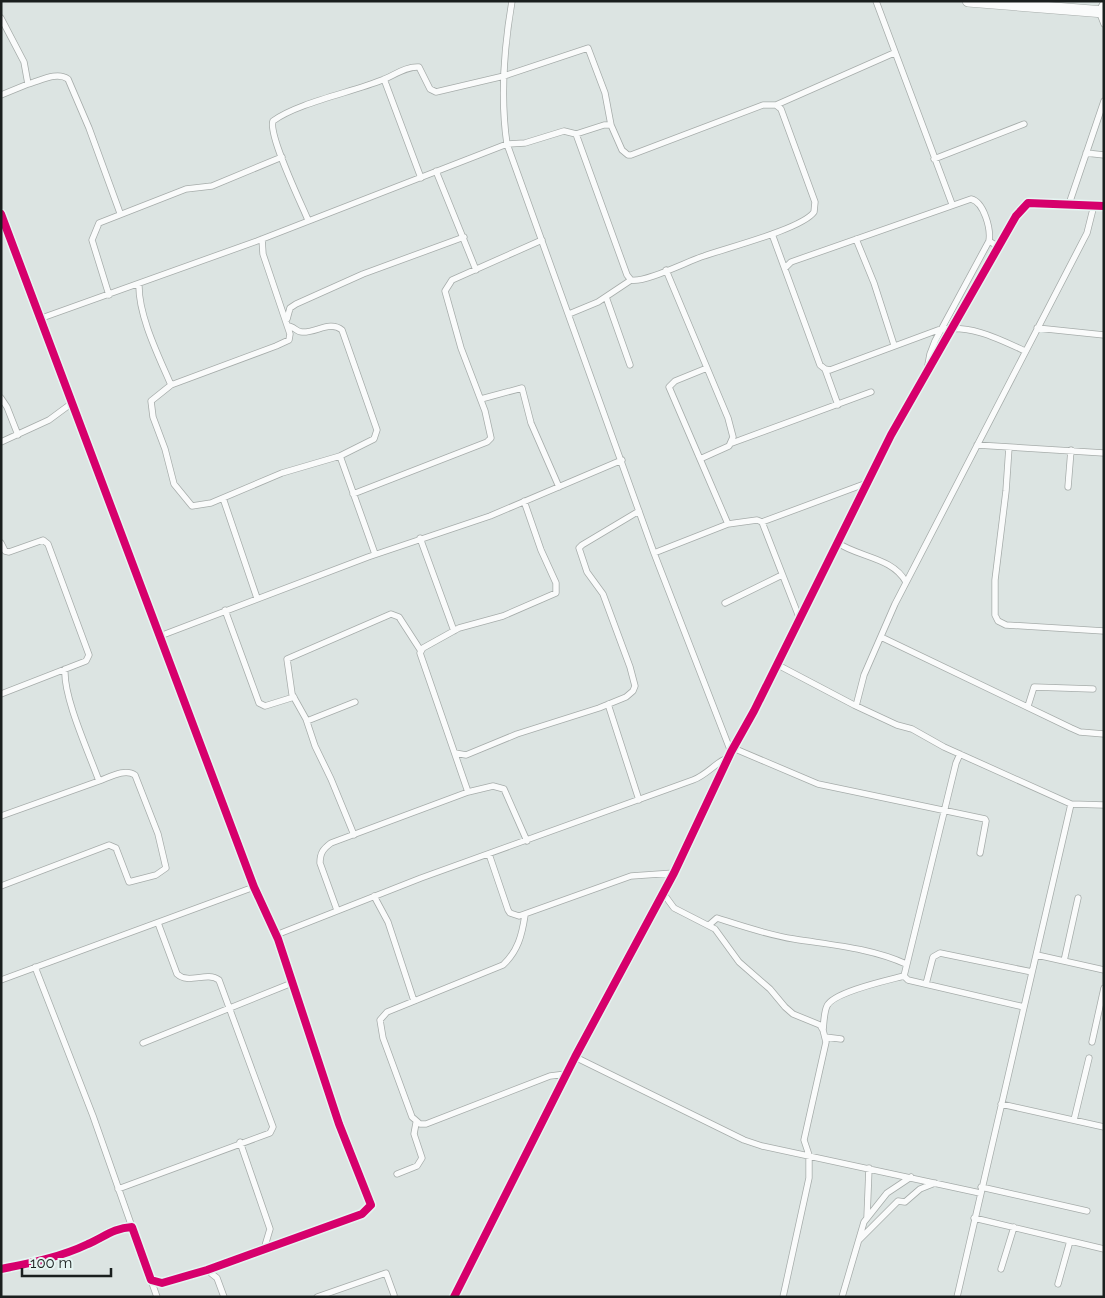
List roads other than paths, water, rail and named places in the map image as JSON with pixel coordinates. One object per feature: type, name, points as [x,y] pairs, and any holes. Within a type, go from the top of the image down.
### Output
[{"type":"highway","points":[[968,1],[1102,9]]},
{"type":"street","points":[[512,1],[504,76],[503,108],[507,144],[654,553],[732,750],[818,784],[985,818],[980,853]]},
{"type":"street","points":[[876,1],[952,204]]},
{"type":"street","points":[[1102,9],[1104,24]]},
{"type":"street","points":[[1,18],[24,62],[28,84]]},
{"type":"street","points":[[308,220],[272,129],[273,121],[384,80],[409,68],[419,67],[430,89],[434,92],[504,76],[588,48],[605,93],[611,125],[622,150],[631,155],[764,105],[776,105],[894,53]]},
{"type":"street","points":[[1,95],[28,84],[56,76],[64,76],[68,79],[89,128],[120,213]]},
{"type":"street","points":[[384,80],[421,178]]},
{"type":"street","points":[[1069,204],[1104,101]]},
{"type":"street","points":[[569,314],[606,297],[631,280],[643,279],[772,234],[811,216],[815,208],[781,110],[776,105]]},
{"type":"street","points":[[934,160],[1024,124]]},
{"type":"street","points":[[39,319],[262,239],[507,144],[525,143],[564,131],[576,134],[604,125],[611,125]]},
{"type":"street","points":[[576,134],[627,275],[631,280]]},
{"type":"street","points":[[1086,153],[1104,155]]},
{"type":"street","points":[[109,295],[93,247],[92,235],[99,223],[120,213],[186,190],[212,186],[282,157]]},
{"type":"street","points":[[436,171],[476,270]]},
{"type":"street","points":[[785,268],[791,262],[952,204],[971,199],[977,201],[990,231],[989,241],[965,282],[930,354],[926,375]]},
{"type":"street","points":[[454,1297],[566,1074],[674,873],[728,758],[836,542],[926,375],[1022,207],[1028,202],[1104,206]]},
{"type":"street","points":[[856,706],[864,675],[906,582],[1087,233],[1094,206]]},
{"type":"street","points":[[1,214],[254,887],[276,934],[339,1124],[371,1205],[362,1214],[207,1270],[162,1283],[151,1280]]},
{"type":"street","points":[[772,234],[820,365],[825,370],[838,405]]},
{"type":"street","points":[[262,239],[263,254],[287,323],[301,332],[334,326],[342,330],[377,430],[374,439],[340,456],[282,472],[223,498],[197,507],[192,506],[174,484],[151,407],[154,397],[171,385],[288,340],[287,323],[290,308],[296,304],[363,274],[464,237]]},
{"type":"street","points":[[856,239],[874,283],[894,345]]},
{"type":"street","points":[[353,494],[487,442],[491,432],[462,348],[445,291],[452,280],[542,240]]},
{"type":"street","points":[[989,241],[999,247]]},
{"type":"street","points":[[781,258],[791,262]]},
{"type":"street","points":[[666,270],[728,418],[733,437],[732,443]]},
{"type":"street","points":[[139,284],[140,298],[150,331],[171,385]]},
{"type":"street","points":[[606,297],[630,365]]},
{"type":"street","points":[[825,370],[830,370],[894,345],[953,327],[979,332],[1025,352]]},
{"type":"street","points":[[1037,328],[1104,335]]},
{"type":"street","points":[[707,368],[675,381],[669,387],[728,524]]},
{"type":"street","points":[[481,399],[522,388],[531,423],[559,486]]},
{"type":"street","points":[[700,459],[732,443],[872,392]]},
{"type":"street","points":[[1,398],[7,407],[18,435]]},
{"type":"street","points":[[1,442],[49,420],[72,403]]},
{"type":"street","points":[[977,445],[1104,453]]},
{"type":"street","points":[[1009,447],[1006,491],[995,580],[995,615],[998,621],[1006,625],[1104,632]]},
{"type":"street","points":[[1068,487],[1071,450]]},
{"type":"street","points":[[340,456],[375,554]]},
{"type":"street","points":[[160,636],[375,554],[476,521],[622,460]]},
{"type":"street","points":[[654,553],[728,524],[752,519],[762,522],[867,483]]},
{"type":"street","points":[[223,498],[257,598]]},
{"type":"street","points":[[421,652],[423,648],[454,631],[519,610],[556,593],[556,583],[541,550],[524,501]]},
{"type":"street","points":[[455,752],[466,754],[517,734],[608,704],[626,697],[633,691],[635,686],[603,594],[588,572],[579,548],[639,511]]},
{"type":"street","points":[[762,522],[799,617]]},
{"type":"street","points":[[420,538],[454,631]]},
{"type":"street","points":[[1,543],[3,552],[43,540],[48,544],[89,656],[86,661],[1,694]]},
{"type":"street","points":[[836,542],[852,552],[897,569],[906,582]]},
{"type":"street","points":[[724,603],[782,575]]},
{"type":"street","points":[[225,610],[259,703],[265,706],[294,696]]},
{"type":"street","points":[[354,835],[315,746],[307,721],[290,686],[287,659],[391,614],[399,616],[421,652],[421,659],[468,792]]},
{"type":"street","points":[[881,637],[1080,732],[1104,734]]},
{"type":"street","points":[[776,664],[856,706],[897,725],[912,729],[960,754],[1071,804],[1104,806]]},
{"type":"street","points":[[65,669],[65,683],[99,781]]},
{"type":"street","points":[[1028,706],[1034,687],[1093,689]]},
{"type":"street","points":[[307,721],[355,702]]},
{"type":"street","points":[[608,704],[639,800]]},
{"type":"street","points":[[461,769],[466,754]]},
{"type":"street","points":[[904,976],[956,763],[960,754]]},
{"type":"street","points":[[276,934],[374,896],[705,775],[721,761],[728,758]]},
{"type":"street","points":[[1,816],[124,772],[130,772],[135,775],[158,834],[166,865],[165,870],[129,882],[116,848],[110,845],[1,886]]},
{"type":"street","points":[[337,910],[320,863],[323,849],[331,843],[468,792],[493,786],[504,789],[527,841]]},
{"type":"street","points":[[957,1297],[980,1190],[1071,804]]},
{"type":"street","points":[[489,854],[508,910],[514,916],[525,915],[631,876],[674,873]]},
{"type":"street","points":[[1,980],[254,887]]},
{"type":"street","points":[[663,893],[674,908],[709,925],[739,962],[770,989],[785,1008],[823,1030]]},
{"type":"street","points":[[374,896],[388,922],[414,1001]]},
{"type":"street","points":[[1064,961],[1078,898]]},
{"type":"street","points":[[525,915],[518,945],[513,957],[503,965],[387,1012],[380,1020],[383,1038],[412,1117],[416,1122],[426,1124],[550,1076],[566,1074]]},
{"type":"street","points":[[709,925],[716,918],[792,939],[836,944],[891,957],[906,964]]},
{"type":"street","points":[[118,1189],[240,1142],[270,1133],[274,1127],[230,1008],[216,978],[189,979],[177,974],[158,923]]},
{"type":"street","points":[[926,984],[933,957],[940,953],[1032,972]]},
{"type":"street","points":[[1036,955],[1104,970]]},
{"type":"street","points":[[35,967],[157,1297]]},
{"type":"street","points":[[783,1297],[809,1178],[809,1155],[804,1136],[825,1037],[823,1030],[827,1006],[831,1000],[859,988],[904,976]]},
{"type":"street","points":[[904,976],[908,980],[1024,1007]]},
{"type":"street","points":[[143,1043],[292,983]]},
{"type":"street","points":[[1092,1042],[1104,988]]},
{"type":"street","points":[[825,1037],[841,1039]]},
{"type":"street","points":[[575,1058],[744,1140],[911,1178],[1087,1211]]},
{"type":"street","points":[[1074,1120],[1089,1058]]},
{"type":"street","points":[[1001,1104],[1104,1128]]},
{"type":"street","points":[[397,1174],[417,1166],[422,1158],[414,1134],[416,1122]]},
{"type":"street","points":[[240,1142],[270,1229],[264,1249]]},
{"type":"street","points":[[842,1297],[867,1217],[869,1168]]},
{"type":"street","points":[[867,1217],[887,1193],[911,1178]]},
{"type":"street","points":[[859,1240],[898,1201],[905,1202],[920,1189],[936,1183]]},
{"type":"street","points":[[974,1218],[1104,1249]]},
{"type":"street","points":[[1,1269],[44,1261],[88,1244],[115,1229],[132,1227]]},
{"type":"street","points":[[1001,1269],[1014,1227]]},
{"type":"street","points":[[1058,1284],[1070,1241]]},
{"type":"street","points":[[217,1278],[221,1265]]},
{"type":"street","points":[[207,1270],[217,1278],[224,1297]]},
{"type":"street","points":[[317,1297],[386,1273],[394,1294]]}]
